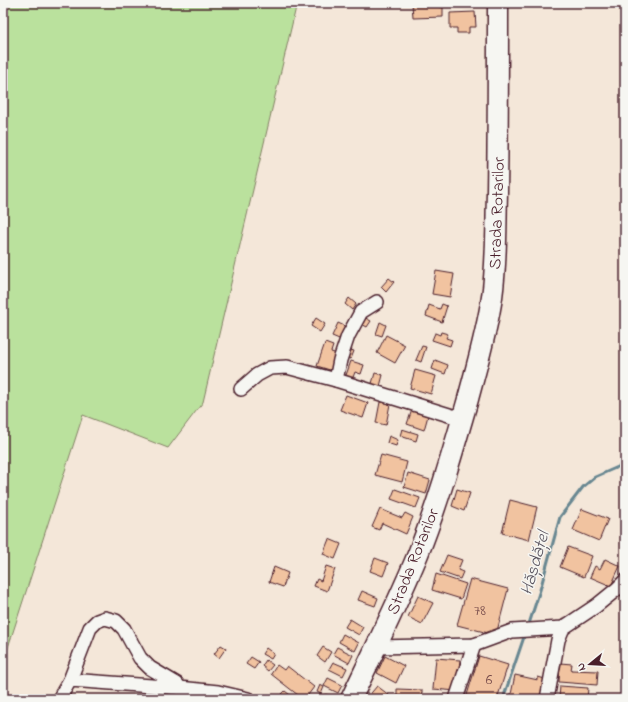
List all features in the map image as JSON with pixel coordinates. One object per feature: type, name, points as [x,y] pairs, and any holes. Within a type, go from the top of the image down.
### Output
[{"type":"main road","name":"Strada Rotarilor","points":[[351,699],[401,594],[418,553],[443,481],[462,419],[487,322],[494,279],[498,152],[498,3]]},
{"type":"street","points":[[336,380],[340,360],[351,330],[361,312],[377,302]]},
{"type":"street","points":[[240,389],[256,375],[270,368],[287,367],[336,380],[462,419]]},
{"type":"street","points":[[376,647],[474,645],[512,631],[563,628],[596,606],[625,581]]},
{"type":"street","points":[[59,699],[70,680],[90,628],[97,621],[105,618],[116,621],[124,629],[140,658],[150,668],[177,684],[179,688]]},
{"type":"street","points":[[547,699],[558,640],[563,628]]},
{"type":"street","points":[[456,699],[474,645]]},
{"type":"street","points":[[70,680],[218,692],[248,699]]},
{"type":"green space","points":[[3,3],[297,3],[203,402],[168,448],[83,415],[3,663]]},
{"type":"building","points":[[412,3],[439,3],[439,7],[443,7],[443,17],[413,18]]},
{"type":"building","points":[[475,12],[476,27],[469,27],[469,33],[457,33],[457,28],[450,28],[450,13]]},
{"type":"building","points":[[436,271],[454,274],[450,297],[432,294]]},
{"type":"building","points":[[389,278],[394,282],[386,292],[381,287]]},
{"type":"building","points":[[349,298],[356,304],[352,310],[345,304]]},
{"type":"building","points":[[442,304],[447,306],[442,322],[426,316],[429,305],[440,309]]},
{"type":"building","points":[[362,316],[371,321],[367,327],[358,322]]},
{"type":"building","points":[[316,318],[325,324],[320,332],[311,326]]},
{"type":"building","points":[[380,322],[386,325],[382,336],[376,334]]},
{"type":"building","points":[[338,323],[349,328],[344,341],[332,336]]},
{"type":"building","points":[[441,332],[448,334],[446,338],[452,340],[450,346],[432,340],[435,333],[440,335]]},
{"type":"building","points":[[386,335],[405,345],[395,363],[377,353]]},
{"type":"building","points":[[325,343],[333,346],[331,352],[338,354],[333,371],[317,366]]},
{"type":"building","points":[[422,346],[426,347],[421,362],[416,360]]},
{"type":"building","points":[[347,349],[354,351],[351,359],[344,356]]},
{"type":"building","points":[[435,360],[448,365],[445,374],[432,369]]},
{"type":"building","points":[[351,361],[364,365],[361,374],[355,372],[352,380],[345,378]]},
{"type":"building","points":[[415,370],[436,376],[431,394],[410,388]]},
{"type":"building","points":[[375,373],[383,375],[379,390],[371,387]]},
{"type":"building","points":[[346,395],[368,403],[363,418],[340,410]]},
{"type":"building","points":[[380,402],[390,404],[386,425],[376,423]]},
{"type":"building","points":[[413,407],[429,412],[424,430],[407,424]]},
{"type":"building","points":[[402,429],[418,434],[416,441],[400,436]]},
{"type":"building","points":[[389,436],[398,440],[396,446],[387,443]]},
{"type":"building","points":[[381,455],[407,462],[402,482],[375,475]]},
{"type":"building","points":[[408,473],[430,480],[426,494],[404,487]]},
{"type":"building","points":[[395,489],[420,498],[416,508],[391,499]]},
{"type":"building","points":[[457,489],[470,493],[464,511],[452,506]]},
{"type":"building","points":[[510,500],[537,507],[529,540],[502,533]]},
{"type":"building","points":[[380,509],[402,518],[405,513],[413,517],[406,534],[382,523],[379,530],[372,527]]},
{"type":"building","points":[[582,509],[608,519],[599,541],[573,530]]},
{"type":"building","points":[[329,539],[341,544],[335,559],[323,554]]},
{"type":"building","points":[[568,547],[592,556],[584,577],[560,567]]},
{"type":"building","points":[[447,555],[462,560],[458,570],[463,572],[460,579],[440,572]]},
{"type":"building","points":[[375,558],[388,563],[383,576],[370,571]]},
{"type":"building","points":[[605,559],[620,566],[611,586],[590,577],[595,566],[600,569]]},
{"type":"building","points":[[326,566],[335,569],[327,591],[314,586],[317,579],[321,581]]},
{"type":"building","points":[[274,567],[288,573],[283,587],[269,582]]},
{"type":"building","points":[[436,574],[466,584],[461,599],[432,590]]},
{"type":"building","points":[[470,579],[508,589],[496,635],[457,625]]},
{"type":"building","points":[[362,591],[378,598],[375,606],[358,600]]},
{"type":"building","points":[[418,596],[433,603],[422,624],[408,617]]},
{"type":"building","points":[[623,604],[625,604],[625,621],[622,621]]},
{"type":"building","points":[[350,619],[363,627],[359,635],[345,627]]},
{"type":"building","points":[[343,634],[359,643],[355,651],[339,642]]},
{"type":"building","points":[[221,645],[226,648],[219,658],[214,654]]},
{"type":"building","points":[[323,647],[331,652],[325,662],[317,656]]},
{"type":"building","points":[[337,647],[353,655],[349,663],[333,654]]},
{"type":"building","points":[[266,648],[274,654],[271,659],[262,654]]},
{"type":"building","points":[[385,656],[404,666],[396,683],[377,673]]},
{"type":"building","points":[[479,656],[508,665],[497,699],[478,699],[467,695]]},
{"type":"building","points":[[251,657],[259,662],[254,669],[246,664]]},
{"type":"building","points":[[436,658],[460,660],[457,691],[433,689]]},
{"type":"building","points":[[266,660],[273,665],[268,671],[262,666]]},
{"type":"building","points":[[624,661],[625,685],[623,685]]},
{"type":"building","points":[[333,662],[347,668],[343,676],[329,669]]},
{"type":"building","points":[[560,663],[572,664],[571,670],[598,671],[597,685],[559,682]]},
{"type":"building","points":[[277,665],[284,670],[287,666],[314,687],[305,699],[271,674]]},
{"type":"building","points":[[515,675],[538,680],[538,677],[545,679],[541,699],[510,699]]},
{"type":"building","points":[[328,678],[342,685],[338,693],[324,686]]},
{"type":"building","points":[[320,685],[324,687],[321,694],[317,692]]},
{"type":"building","points":[[377,686],[389,695],[386,699],[368,699],[367,698]]},
{"type":"building","points":[[560,686],[588,688],[587,699],[559,699]]},
{"type":"building","points":[[397,689],[422,690],[422,699],[397,699]]},
{"type":"building","points":[[285,691],[295,699],[279,699],[278,698]]},
{"type":"building","points":[[325,694],[336,699],[323,699]]},
{"type":"waterway","name":"Hășdățel","points":[[528,627],[560,517],[583,487],[595,477],[620,466],[625,462]]},
{"type":"waterway","name":"Hășdățel","points":[[503,699],[525,634]]}]
